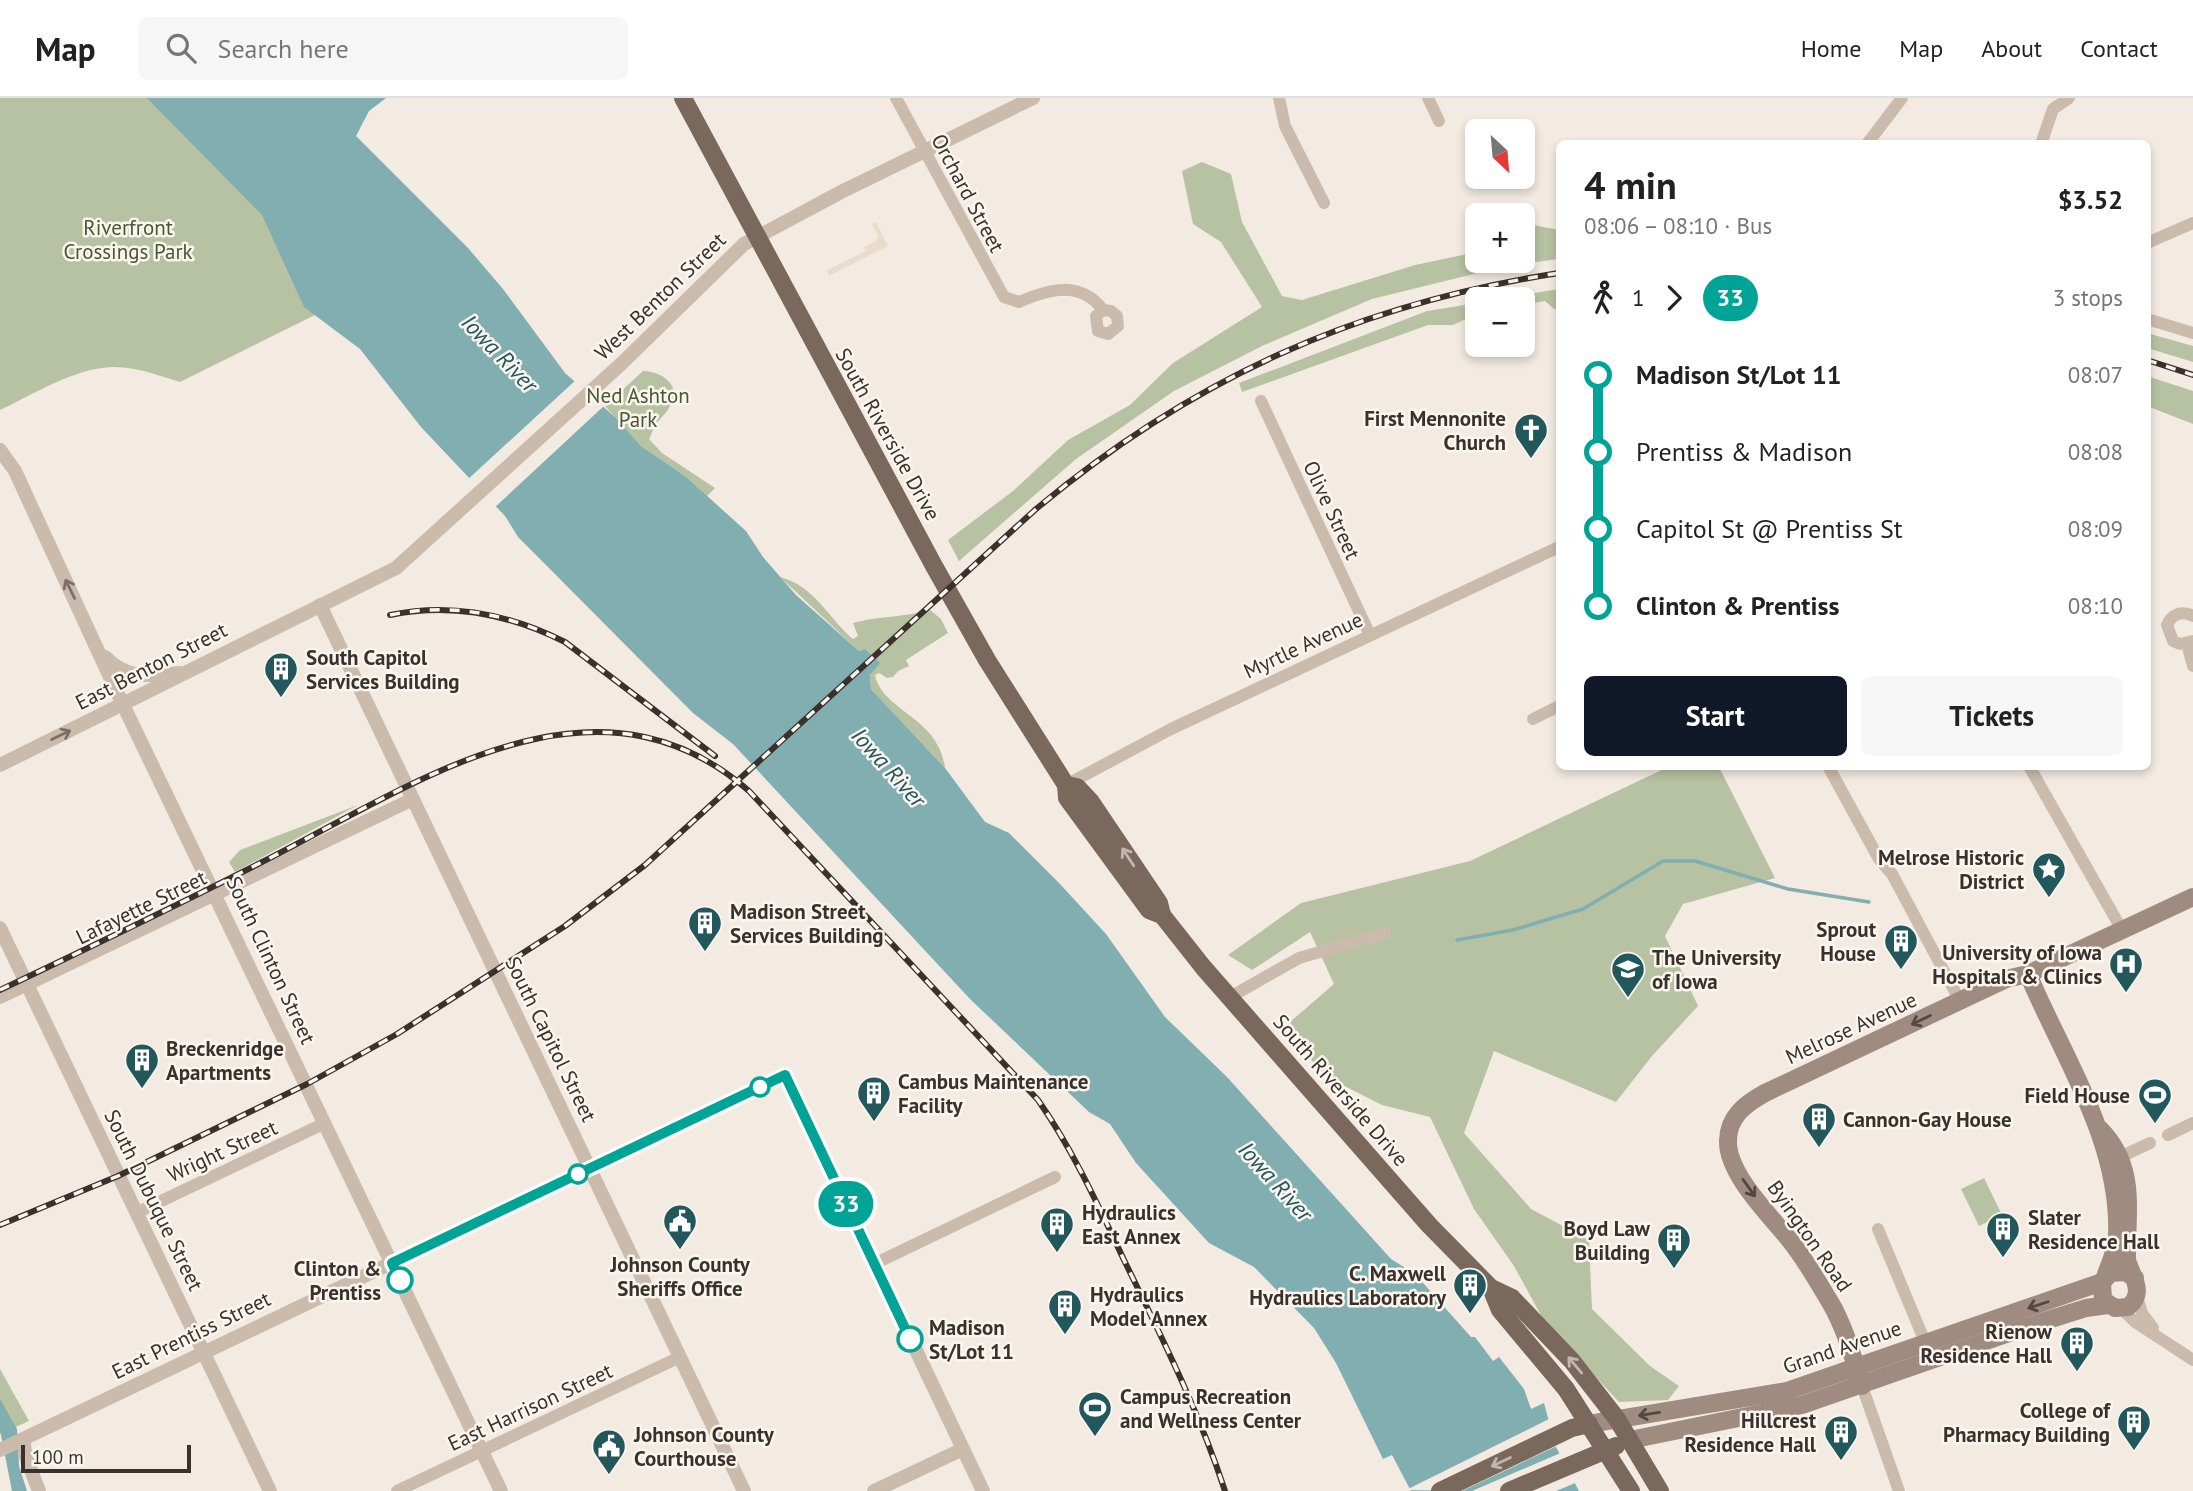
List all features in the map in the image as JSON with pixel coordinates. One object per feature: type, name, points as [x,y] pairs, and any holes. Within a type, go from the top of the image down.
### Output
[{"type":"main road","name":"South Riverside Drive","points":[[683,98],[755,236],[971,632],[1066,785],[1077,787],[1091,802],[1159,904],[1162,915],[1230,997],[1430,1225],[1491,1288],[1512,1298],[1572,1361],[1617,1419],[1660,1491]]},
{"type":"main road","name":"Melrose Avenue","points":[[1730,1126],[1743,1108],[1765,1093],[2006,979],[2028,974],[2193,897]]},
{"type":"main road","points":[[2028,974],[2099,1129],[2113,1187],[2116,1218],[2115,1249],[2101,1293],[2115,1307],[2133,1302],[2136,1287],[2127,1260],[2129,1189],[2120,1157],[2099,1129]]},
{"type":"main road","name":"Byington Road","points":[[1730,1126],[1727,1141],[1731,1160],[1758,1202],[1794,1245],[1832,1305],[1862,1386]]},
{"type":"main road","points":[[2104,1279],[2119,1271],[2136,1287]]},
{"type":"main road","name":"Grand Avenue","points":[[1510,1491],[1630,1440],[1801,1405],[1862,1386],[1929,1351],[2104,1279]]},
{"type":"main road","name":"South Riverside Drive","points":[[1491,1288],[1500,1310],[1566,1389],[1630,1491]]},
{"type":"main road","name":"Grand Avenue","points":[[1589,1424],[1741,1401],[2075,1311],[2115,1307]]},
{"type":"main road","points":[[1801,1387],[1829,1371],[1842,1346],[1843,1329]]},
{"type":"main road","points":[[1440,1491],[1562,1433],[1589,1424]]},
{"type":"street","name":"Orchard Street","points":[[896,98],[998,289],[1011,301],[1019,302],[1042,291],[1060,289],[1086,295],[1103,310]]},
{"type":"street","name":"West Benton Street","points":[[320,605],[396,568],[433,537],[620,365],[709,275],[755,236],[924,150],[1034,98]]},
{"type":"street","points":[[1279,98],[1285,126],[1324,203]]},
{"type":"street","points":[[1428,98],[1439,121]]},
{"type":"street","points":[[1870,140],[1902,98]]},
{"type":"street","points":[[2042,140],[2053,109],[2061,100]]},
{"type":"street","points":[[2151,241],[2193,223]]},
{"type":"street","points":[[2151,320],[2193,333]]},
{"type":"street","name":"Olive Street","points":[[1261,401],[1370,635]]},
{"type":"street","name":"South Clinton Street","points":[[0,450],[15,471],[501,1491]]},
{"type":"street","name":"Myrtle Avenue","points":[[1066,785],[1171,729],[1370,635],[1556,552]]},
{"type":"street","name":"East Benton Street","points":[[0,765],[163,686],[182,673],[320,605]]},
{"type":"street","name":"South Capitol Street","points":[[320,605],[744,1491]]},
{"type":"street","points":[[2193,616],[2182,612],[2174,615],[2167,625],[2173,641],[2190,643],[2193,666]]},
{"type":"street","points":[[100,651],[117,668],[130,675],[153,677],[182,673]]},
{"type":"street","points":[[1533,719],[1556,708]]},
{"type":"street","points":[[1830,770],[1879,859],[1892,874],[1959,1001]]},
{"type":"street","points":[[2031,770],[2122,930]]},
{"type":"street","name":"Lafayette Street","points":[[0,997],[413,799]]},
{"type":"street","name":"South Dubuque Street","points":[[0,928],[270,1491]]},
{"type":"street","points":[[1230,997],[1299,958],[1385,933]]},
{"type":"street","name":"East Prentiss Street","points":[[0,1450],[785,1075],[874,1264]]},
{"type":"street","name":"Wright Street","points":[[136,1213],[325,1123]]},
{"type":"street","points":[[2168,1135],[2193,1123]]},
{"type":"street","points":[[2120,1157],[2150,1143]]},
{"type":"street","points":[[983,1491],[874,1264],[1055,1177]]},
{"type":"street","points":[[1878,1229],[1929,1351]]},
{"type":"street","points":[[2136,1287],[2142,1313],[2155,1332]]},
{"type":"street","points":[[2115,1307],[2193,1360]]},
{"type":"street","name":"East Harrison Street","points":[[397,1491],[680,1357]]},
{"type":"street","name":"Byington Road","points":[[1862,1386],[1899,1491]]},
{"type":"street","points":[[23,1440],[39,1491]]},
{"type":"street","points":[[874,1491],[963,1449]]},
{"type":"green space","name":"Riverfront Crossings Park","points":[[0,98],[168,98],[247,174],[327,309],[180,382],[128,368],[97,369],[54,383],[0,410]]},
{"type":"green space","points":[[1202,162],[1231,174],[1242,222],[1282,296],[1302,300],[1415,265],[1465,255],[1465,273],[1478,273],[1372,299],[1262,346],[1174,391],[1076,459],[959,561],[948,540],[1013,491],[1068,440],[1130,405],[1173,363],[1262,307],[1221,242],[1193,224],[1182,171]]},
{"type":"green space","points":[[1535,225],[1556,229],[1556,259],[1535,262]]},
{"type":"green space","points":[[1556,289],[1556,309],[1545,301],[1535,303],[1535,293]]},
{"type":"green space","points":[[1465,305],[1465,320],[1453,325],[1428,325],[1242,392],[1239,383],[1427,311]]},
{"type":"green space","points":[[2151,334],[2193,346],[2193,362],[2151,349]]},
{"type":"green space","name":"Ned Ashton Park","points":[[643,371],[663,377],[674,392],[669,409],[655,426],[649,439],[662,453],[715,488],[707,496],[685,476],[641,446],[605,406]]},
{"type":"green space","points":[[2151,377],[2193,391],[2193,424],[2151,408]]},
{"type":"green space","points":[[780,577],[792,581],[812,595],[853,639],[858,636],[853,623],[857,622],[930,610],[941,619],[948,633],[906,660],[909,666],[898,671],[893,677],[887,678],[879,673],[875,675],[888,698],[933,737],[941,751],[945,768],[871,689],[870,675],[879,663],[867,649],[859,651]]},
{"type":"green space","points":[[1662,770],[1721,770],[1775,878],[1683,904],[1665,936],[1698,1006],[1652,1056],[1616,1102],[1494,1051],[1464,1133],[1531,1209],[1589,1240],[1592,1309],[1650,1366],[1679,1386],[1668,1400],[1619,1402],[1544,1321],[1514,1266],[1474,1209],[1430,1117],[1382,1105],[1319,1073],[1290,1022],[1334,984],[1310,932],[1252,970],[1228,955],[1301,903],[1470,861]]},
{"type":"green space","points":[[358,805],[235,872],[229,862],[240,850]]},
{"type":"green space","points":[[1984,1178],[2002,1215],[1979,1226],[1961,1189]]},
{"type":"green space","points":[[0,1369],[29,1421],[0,1434]]},
{"type":"shaded area","points":[[876,222],[888,246],[829,276],[827,270],[866,251],[864,247],[876,241],[878,237],[872,224]]},
{"type":"water","name":"Iowa River","points":[[147,98],[386,98],[369,111],[356,136],[468,248],[503,289],[565,373],[615,417],[641,446],[685,476],[746,531],[763,557],[796,595],[859,651],[866,649],[880,663],[870,675],[871,689],[945,768],[985,822],[1009,833],[1060,884],[1106,934],[1165,1017],[1227,1077],[1391,1259],[1415,1274],[1471,1337],[1475,1337],[1493,1361],[1499,1357],[1524,1389],[1531,1409],[1544,1403],[1556,1447],[1579,1491],[1411,1491],[1392,1455],[1383,1459],[1336,1363],[1314,1328],[1254,1267],[1209,1243],[1136,1163],[1110,1124],[1089,1112],[970,999],[733,744],[693,713],[518,537],[505,516],[421,427],[360,349],[304,307],[262,215]]},
{"type":"water","points":[[0,1399],[17,1429],[19,1466],[27,1491],[12,1491],[0,1430]]},
{"type":"pier","points":[[577,379],[606,404],[493,509],[466,481]]},
{"type":"pier","points":[[1553,1417],[1559,1445],[1462,1491],[1406,1490]]},
{"type":"pier","points":[[1563,1452],[1580,1481],[1556,1491],[1472,1491]]},
{"type":"waterway","points":[[1457,940],[1513,930],[1583,909],[1663,861],[1695,861],[1788,889],[1869,902]]},
{"type":"railway","points":[[0,1225],[118,1176],[307,1084],[397,1034],[565,926],[645,865],[1036,509],[1095,463],[1156,421],[1217,385],[1281,354],[1347,327],[1415,305],[1485,287],[1556,274]]},
{"type":"railway","points":[[2151,361],[2193,375]]},
{"type":"railway","points":[[390,615],[413,611],[458,610],[501,618],[544,632],[565,642],[715,756]]},
{"type":"railway","points":[[0,990],[230,878],[379,800],[440,771],[503,747],[566,734],[628,734],[689,752],[749,791],[1038,1100],[1063,1138],[1084,1178],[1165,1345],[1215,1461],[1225,1491]]},
{"type":"bus line","name":"33","points":[[400,1280],[392,1263],[785,1075],[910,1339]]},
{"type":"place","name":"First Mennonite Church","points":[[1531,460]]},
{"type":"place","name":"South Capitol Services Building","points":[[281,699]]},
{"type":"place","name":"Melrose Historic District","points":[[2049,899]]},
{"type":"place","name":"Madison Street Services Building","points":[[705,953]]},
{"type":"place","name":"Sprout House","points":[[1901,971]]},
{"type":"place","name":"University of Iowa Hospitals & Clinics","points":[[2126,994]]},
{"type":"place","name":"The University of Iowa","points":[[1628,999]]},
{"type":"place","name":"Breckenridge Apartments","points":[[142,1090]]},
{"type":"place","name":"Cambus Maintenance Facility","points":[[874,1123]]},
{"type":"place","name":"Field House","points":[[2155,1125]]},
{"type":"place","name":"Cannon-Gay House","points":[[1819,1149]]},
{"type":"place","name":"Johnson County Sheriffs Office","points":[[680,1251]]},
{"type":"place","name":"Hydraulics East Annex","points":[[1057,1254]]},
{"type":"place","name":"Slater Residence Hall","points":[[2003,1259]]},
{"type":"place","name":"Boyd Law Building","points":[[1674,1270]]},
{"type":"place","name":"Clinton & Prentiss","points":[[400,1280]]},
{"type":"place","name":"C. Maxwell Hydraulics Laboratory","points":[[1470,1315]]},
{"type":"place","name":"Hydraulics Model Annex","points":[[1065,1336]]},
{"type":"place","name":"Madison St/Lot 11","points":[[910,1339]]},
{"type":"place","name":"Rienow Residence Hall","points":[[2077,1373]]},
{"type":"place","name":"Campus Recreation and Wellness Center","points":[[1095,1438]]},
{"type":"place","name":"College of Pharmacy Building","points":[[2134,1452]]},
{"type":"place","name":"Hillcrest Residence Hall","points":[[1841,1462]]},
{"type":"place","name":"Johnson County Courthouse","points":[[609,1476]]}]
